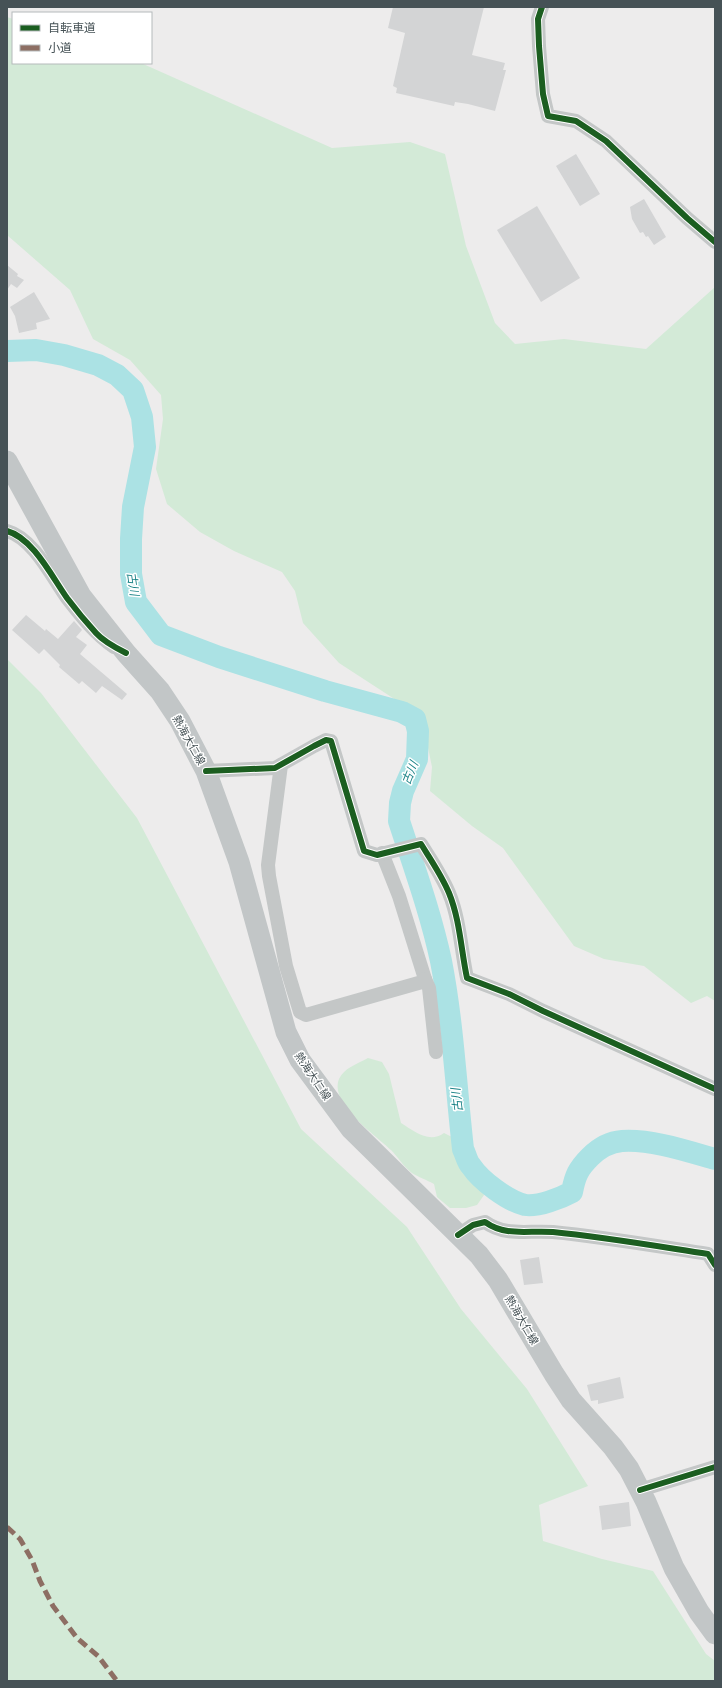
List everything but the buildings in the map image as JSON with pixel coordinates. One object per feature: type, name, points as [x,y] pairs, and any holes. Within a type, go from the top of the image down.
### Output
[{"type":"main road","name":"熱海大仁線","points":[[7,461],[81,596],[126,653],[160,691],[180,721],[206,771],[239,862],[286,1032],[300,1060],[351,1129],[479,1255],[498,1280],[571,1400],[613,1447],[629,1469],[640,1490],[674,1568],[698,1612],[715,1634]]},
{"type":"street","points":[[542,7],[538,19],[539,46],[543,94],[548,116],[576,121],[606,140],[687,218],[715,242]]},
{"type":"street","points":[[7,531],[19,537],[32,548],[67,598],[97,634],[113,646],[126,653]]},
{"type":"street","points":[[206,771],[275,768],[326,740],[331,741],[364,851],[377,855],[421,844],[449,893],[458,926],[468,978],[509,994],[715,1089]]},
{"type":"street","points":[[281,765],[268,865],[275,917],[286,966],[300,1012],[306,1015],[422,982],[426,979]]},
{"type":"street","points":[[386,852],[398,896],[430,988],[436,1052]]},
{"type":"street","points":[[458,1235],[473,1225],[485,1222],[494,1229],[510,1232],[553,1232],[708,1254],[715,1265]]},
{"type":"street","points":[[640,1490],[715,1467]]},
{"type":"green space","points":[[7,17],[12,19],[12,64],[143,64],[332,148],[410,142],[445,154],[466,246],[495,323],[515,344],[564,339],[646,349],[715,287],[715,1001],[707,996],[691,1003],[644,966],[604,959],[574,946],[503,848],[472,826],[430,791],[432,767],[426,738],[419,715],[339,663],[303,623],[295,591],[282,572],[234,551],[200,532],[167,504],[156,469],[163,419],[161,395],[130,360],[93,339],[70,290],[7,235]]},
{"type":"green space","points":[[7,659],[41,693],[137,818],[301,1129],[407,1227],[461,1309],[527,1389],[588,1486],[539,1505],[543,1541],[602,1559],[653,1571],[706,1654],[715,1661],[715,1681],[7,1681]]},
{"type":"green space","points":[[368,1058],[382,1062],[389,1074],[401,1123],[416,1133],[427,1137],[438,1136],[444,1133],[454,1138],[464,1164],[480,1184],[484,1195],[477,1205],[466,1208],[450,1208],[437,1197],[434,1184],[409,1171],[391,1150],[347,1109],[341,1099],[338,1089],[339,1079],[347,1069]]},
{"type":"waterway","name":"古川","points":[[7,351],[36,350],[64,355],[98,365],[117,375],[133,390],[142,417],[145,447],[133,507],[131,574],[136,602],[161,635],[219,657],[325,691],[402,712],[415,719],[418,731],[417,759],[403,791],[400,803],[399,821],[427,908],[441,961],[451,1031],[463,1149],[468,1162],[475,1172],[495,1190],[503,1195],[518,1203],[525,1205],[536,1205],[549,1202],[572,1192],[574,1181],[580,1169],[593,1154],[608,1144],[622,1141],[645,1142],[681,1149],[715,1159]]},
{"type":"marked path","points":[[7,1527],[20,1539],[32,1560],[40,1581],[53,1606],[77,1638],[98,1656],[117,1681]]},
{"type":"cycle path","points":[[542,7],[538,19],[539,46],[543,94],[548,116],[576,121],[606,141],[687,218],[715,242]]},
{"type":"cycle path","points":[[7,531],[25,541],[41,559],[67,598],[96,633],[106,642],[126,653]]},
{"type":"cycle path","points":[[206,771],[275,768],[326,740],[331,741],[364,851],[377,855],[421,844],[440,874],[449,893],[456,914],[467,978],[509,994],[715,1089]]},
{"type":"cycle path","points":[[458,1235],[473,1225],[485,1222],[501,1230],[572,1234],[708,1254],[715,1265]]},
{"type":"cycle path","points":[[640,1490],[715,1467]]}]
